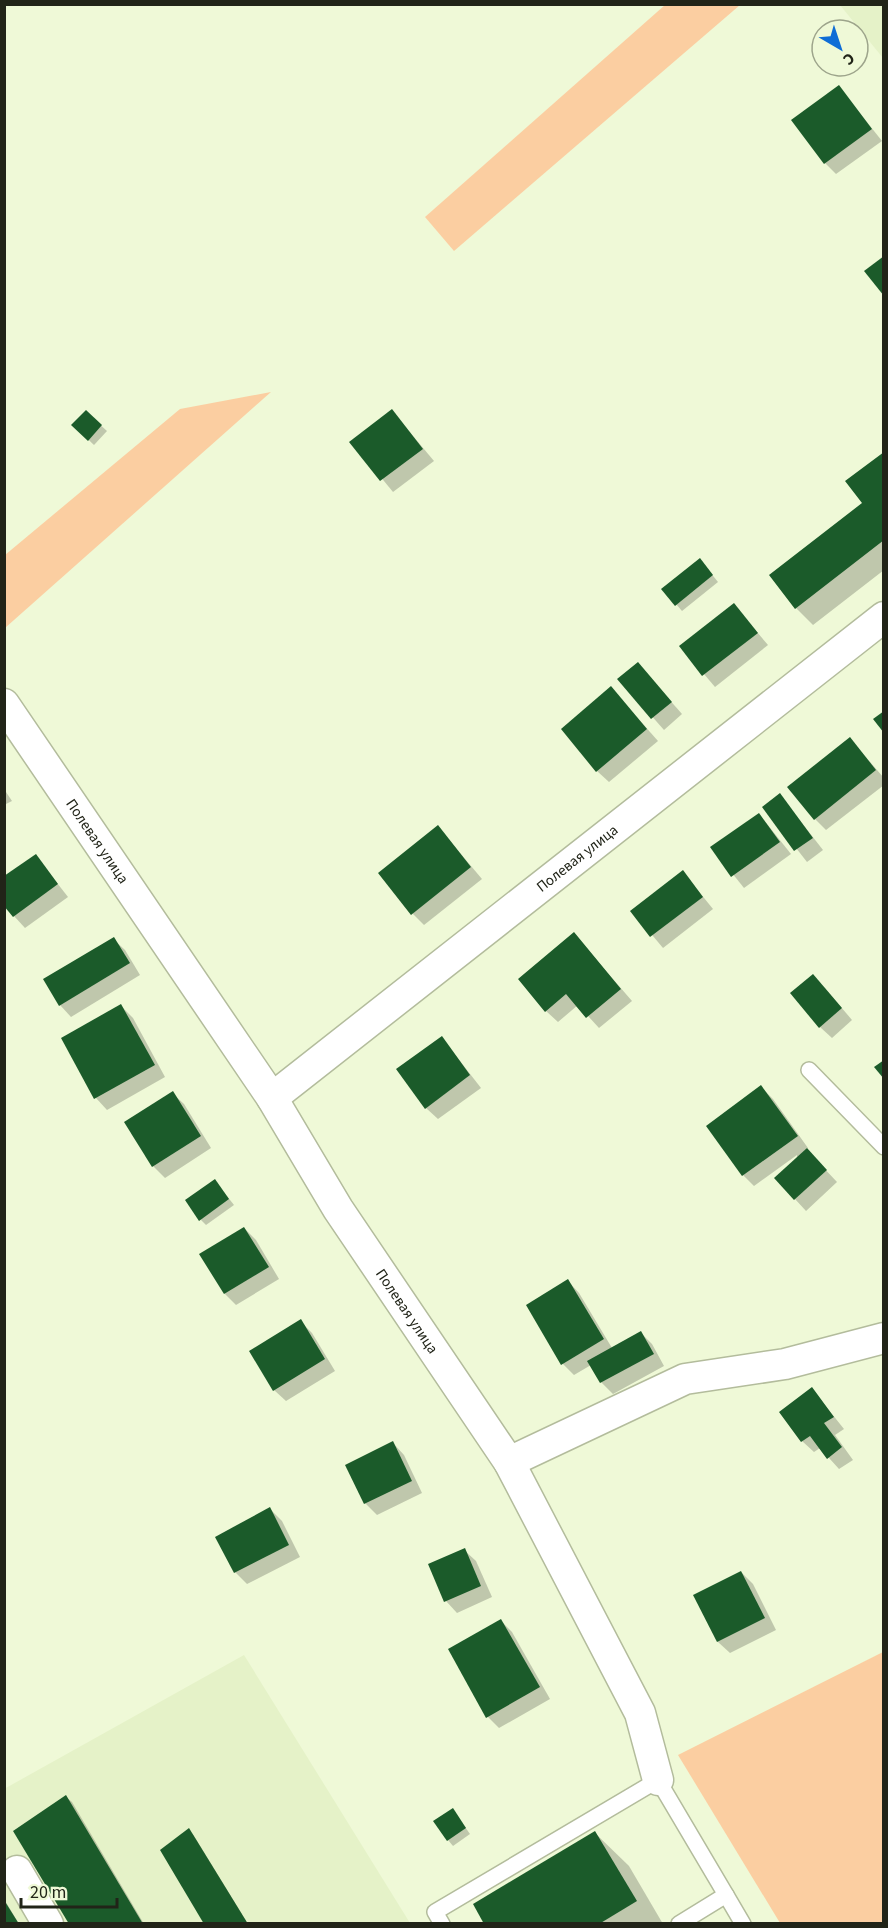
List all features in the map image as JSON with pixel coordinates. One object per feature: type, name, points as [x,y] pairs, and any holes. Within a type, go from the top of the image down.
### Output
[{"type":"street","name":"Полевая улица","points":[[272,1098],[884,617]]},
{"type":"street","name":"Полевая улица","points":[[4,704],[272,1098],[338,1209],[508,1462],[640,1713],[658,1780]]},
{"type":"street","points":[[508,1462],[685,1379],[786,1364],[884,1338]]},
{"type":"street","points":[[17,1871],[48,1923]]},
{"type":"lane","points":[[809,1070],[884,1147]]},
{"type":"lane","points":[[442,1923],[435,1912],[658,1780],[743,1923]]},
{"type":"lane","points":[[679,1923],[726,1895]]},
{"type":"shaded area","points":[[665,5],[740,5],[454,251],[425,217]]},
{"type":"shaded area","points":[[840,5],[883,5],[883,58],[870,42],[870,18],[851,18]]},
{"type":"shaded area","points":[[271,392],[5,628],[5,555],[180,409]]},
{"type":"shaded area","points":[[883,1652],[883,1923],[780,1923],[678,1755]]},
{"type":"shaded area","points":[[244,1655],[410,1923],[5,1923],[4,1789]]},
{"type":"building","points":[[839,85],[872,129],[824,164],[791,120]]},
{"type":"building","points":[[884,256],[884,296],[864,271]]},
{"type":"building","points":[[392,409],[423,449],[380,481],[349,442]]},
{"type":"building","points":[[86,410],[102,425],[88,441],[71,425]]},
{"type":"building","points":[[884,452],[884,540],[795,609],[769,575],[862,503],[845,481]]},
{"type":"building","points":[[700,558],[713,575],[675,606],[661,589]]},
{"type":"building","points":[[734,603],[758,633],[702,676],[679,646]]},
{"type":"building","points":[[638,662],[672,702],[651,719],[617,679]]},
{"type":"building","points":[[611,686],[647,729],[596,772],[561,729]]},
{"type":"building","points":[[884,711],[884,733],[873,719]]},
{"type":"building","points":[[850,737],[876,770],[814,820],[787,787]]},
{"type":"building","points":[[780,793],[813,838],[794,851],[762,807]]},
{"type":"building","points":[[759,813],[780,842],[731,877],[710,847]]},
{"type":"building","points":[[438,825],[471,867],[411,915],[378,873]]},
{"type":"building","points":[[36,854],[58,884],[13,917],[4,906],[4,876]]},
{"type":"building","points":[[683,870],[703,897],[650,937],[630,911]]},
{"type":"building","points":[[574,932],[621,989],[586,1018],[566,994],[545,1012],[518,979]]},
{"type":"building","points":[[114,937],[130,963],[59,1006],[43,979]]},
{"type":"building","points":[[813,974],[842,1008],[819,1028],[790,993]]},
{"type":"building","points":[[121,1004],[155,1065],[94,1099],[61,1038]]},
{"type":"building","points":[[442,1036],[470,1075],[425,1109],[396,1069]]},
{"type":"building","points":[[884,1060],[884,1079],[874,1067]]},
{"type":"building","points":[[761,1085],[798,1136],[742,1176],[706,1126]]},
{"type":"building","points":[[173,1091],[201,1136],[152,1167],[124,1122]]},
{"type":"building","points":[[807,1148],[827,1170],[794,1200],[774,1178]]},
{"type":"building","points":[[215,1179],[229,1199],[199,1221],[185,1200]]},
{"type":"building","points":[[244,1227],[269,1267],[224,1294],[199,1254]]},
{"type":"building","points":[[568,1279],[604,1339],[561,1365],[526,1305]]},
{"type":"building","points":[[301,1319],[325,1359],[273,1391],[249,1351]]},
{"type":"building","points":[[641,1331],[654,1354],[600,1383],[587,1361]]},
{"type":"building","points":[[812,1387],[834,1417],[824,1423],[842,1447],[827,1459],[810,1436],[801,1442],[779,1412]]},
{"type":"building","points":[[393,1441],[412,1481],[364,1504],[345,1465]]},
{"type":"building","points":[[270,1507],[289,1545],[234,1573],[215,1537]]},
{"type":"building","points":[[465,1548],[481,1586],[444,1602],[428,1564]]},
{"type":"building","points":[[741,1571],[765,1618],[717,1642],[693,1595]]},
{"type":"building","points":[[501,1619],[540,1687],[486,1718],[448,1649]]},
{"type":"building","points":[[66,1795],[143,1924],[69,1924],[13,1831]]},
{"type":"building","points":[[453,1808],[466,1828],[447,1841],[433,1821]]},
{"type":"building","points":[[189,1828],[248,1924],[204,1924],[160,1850]]},
{"type":"building","points":[[595,1831],[637,1901],[599,1924],[484,1924],[473,1904]]},
{"type":"building","points":[[4,1900],[19,1924],[4,1924]]}]
